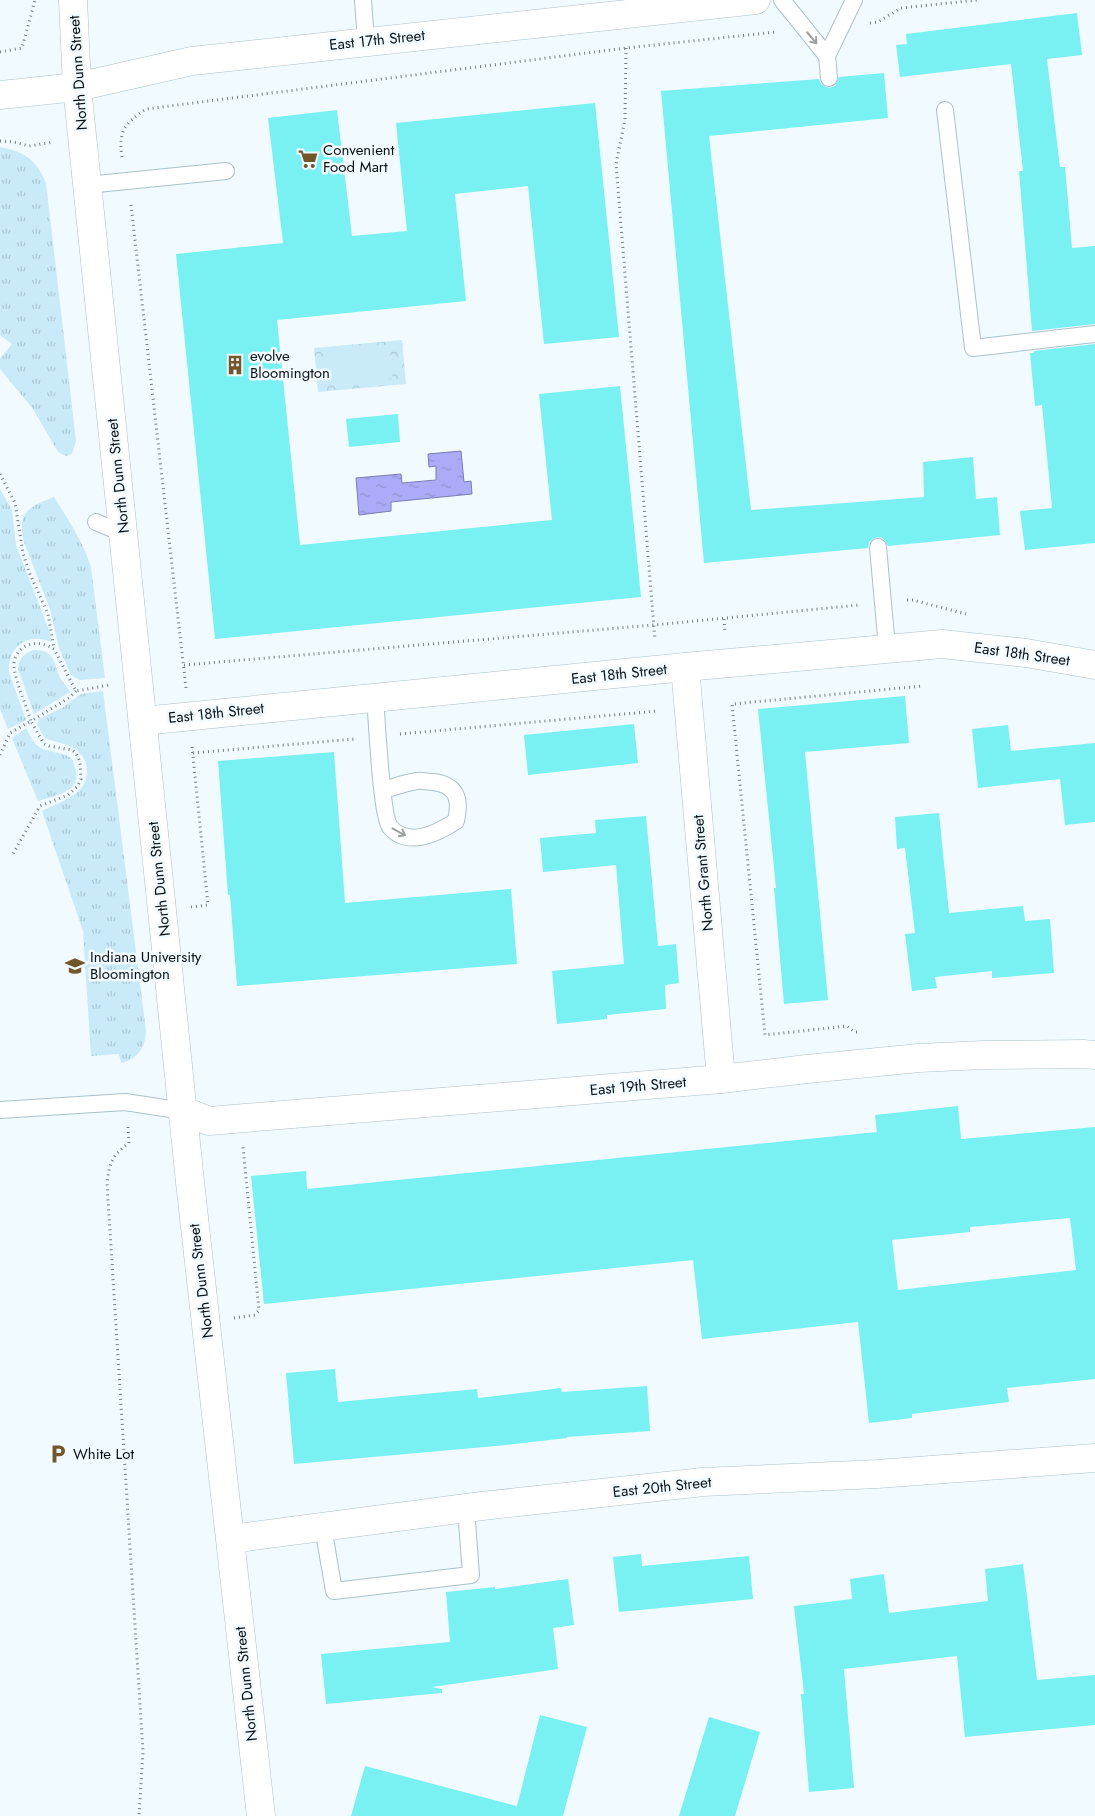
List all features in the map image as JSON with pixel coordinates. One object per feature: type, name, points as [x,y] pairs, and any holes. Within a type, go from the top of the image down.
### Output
[{"type":"street","name":"North Dunn Street","points":[[73,0],[77,87],[190,1182],[261,1816]]},
{"type":"street","name":"East 17th Street","points":[[0,95],[77,87],[192,61],[366,42],[630,7],[756,0]]},
{"type":"street","name":"East 18th Street","points":[[143,721],[684,667],[942,644],[1026,653],[1095,665]]},
{"type":"street","name":"North Grant Street","points":[[684,667],[721,1079]]},
{"type":"street","name":"East 19th Street","points":[[184,1111],[209,1121],[721,1079],[807,1068],[919,1058],[1083,1054],[1095,1056]]},
{"type":"street","name":"East 20th Street","points":[[231,1539],[466,1508],[703,1482],[877,1474],[1095,1458]]},
{"type":"lane","points":[[363,0],[366,42]]},
{"type":"lane","points":[[782,0],[827,56]]},
{"type":"lane","points":[[830,78],[827,56],[854,0]]},
{"type":"lane","points":[[945,110],[973,348],[1095,334]]},
{"type":"lane","points":[[87,185],[226,172]]},
{"type":"lane","points":[[96,522],[124,534]]},
{"type":"lane","points":[[878,547],[887,648]]},
{"type":"lane","points":[[375,698],[379,736],[382,790],[384,809],[390,826],[402,835],[420,838],[444,830],[456,821],[459,807],[457,796],[452,788],[440,783],[419,780],[382,790]]},
{"type":"lane","points":[[0,1110],[125,1102],[184,1111]]},
{"type":"lane","points":[[323,1527],[334,1591],[471,1575],[466,1508]]},
{"type":"path","points":[[0,52],[22,48],[35,0]]},
{"type":"path","points":[[840,26],[878,22],[901,8],[978,0]]},
{"type":"path","points":[[630,7],[626,48],[626,120],[616,164],[654,625]]},
{"type":"path","points":[[185,675],[132,204],[126,181],[121,147],[122,131],[132,118],[146,109],[626,48],[804,29]]},
{"type":"path","points":[[0,142],[14,142],[29,146]]},
{"type":"path","points":[[0,474],[15,503],[23,553],[29,572],[48,614],[54,649],[76,691]]},
{"type":"path","points":[[184,665],[654,625],[913,600],[969,615]]},
{"type":"path","points":[[13,854],[40,806],[68,795],[77,787],[81,779],[80,762],[76,753],[72,750],[44,744],[30,721],[14,666],[16,655],[21,648],[36,644],[49,646],[54,649]]},
{"type":"path","points":[[0,754],[10,733],[69,698],[76,691],[115,685]]},
{"type":"path","points":[[863,1031],[855,1032],[847,1026],[765,1035],[732,704],[923,686]]},
{"type":"path","points":[[193,753],[662,711]]},
{"type":"path","points":[[186,908],[208,905],[192,740]]},
{"type":"path","points":[[230,1322],[236,1317],[255,1315],[259,1310],[242,1138]]},
{"type":"path","points":[[129,1143],[119,1150],[109,1165],[107,1184],[142,1752],[139,1816]]},
{"type":"green space","points":[[0,147],[16,151],[29,158],[34,162],[46,183],[76,441],[72,454],[66,456],[58,452],[33,409],[0,369],[0,359],[12,344],[0,335]]},
{"type":"green space","points":[[402,340],[406,384],[318,392],[314,348]]},
{"type":"green space","points":[[390,347],[392,378],[328,384],[325,352]]},
{"type":"green space","points":[[0,489],[12,510],[16,545],[50,633],[51,642],[43,639],[27,641],[15,649],[11,655],[9,672],[26,720],[8,729],[0,709]]},
{"type":"green space","points":[[54,497],[70,522],[91,567],[105,678],[80,680],[71,675],[59,648],[50,609],[24,542],[22,524],[27,512],[37,504]]},
{"type":"green space","points":[[34,650],[46,652],[53,658],[62,681],[70,692],[34,714],[18,669],[23,656]]},
{"type":"green space","points":[[103,691],[146,1031],[140,1052],[132,1059],[121,1063],[119,1054],[91,1056],[83,931],[42,811],[74,795],[80,789],[85,782],[87,774],[86,764],[82,756],[75,749],[45,738],[37,725],[39,719],[62,708],[81,694]]},
{"type":"green space","points":[[26,728],[37,745],[47,751],[66,755],[73,760],[76,780],[66,791],[38,801],[12,738]]},
{"type":"water","points":[[461,451],[464,482],[471,481],[472,494],[391,502],[391,511],[359,515],[356,478],[401,474],[402,483],[436,480],[436,466],[429,467],[428,454]]},
{"type":"building","points":[[1077,13],[1082,55],[1047,59],[1060,167],[1065,167],[1072,248],[1095,246],[1095,324],[1032,331],[1019,171],[1023,171],[1011,64],[900,77],[896,45],[907,44],[906,34]]},
{"type":"building","points":[[884,73],[888,118],[709,136],[751,510],[924,497],[923,462],[973,457],[976,499],[997,497],[1000,535],[888,546],[883,538],[877,537],[869,542],[868,548],[704,563],[661,91],[819,79],[821,84],[829,88],[835,86],[839,77]]},
{"type":"building","name":"evolve Bloomington","points":[[595,103],[619,337],[544,344],[528,186],[455,194],[466,301],[277,320],[300,545],[552,520],[539,394],[620,386],[641,597],[215,639],[176,254],[283,243],[268,118],[337,110],[352,236],[407,231],[396,123]]},
{"type":"building","points":[[1095,344],[1095,543],[1025,550],[1020,511],[1052,508],[1042,405],[1035,406],[1030,353]]},
{"type":"building","points":[[398,414],[400,442],[349,447],[346,419]]},
{"type":"building","points":[[905,696],[909,743],[805,752],[828,1000],[784,1004],[774,888],[776,888],[758,709]]},
{"type":"building","points":[[634,724],[638,763],[528,775],[524,735]]},
{"type":"building","points":[[1008,725],[1011,751],[1095,743],[1095,822],[1065,825],[1060,779],[978,788],[972,729]]},
{"type":"building","points":[[334,752],[345,903],[511,889],[517,964],[237,986],[218,761]]},
{"type":"building","points":[[939,813],[949,913],[1023,906],[1025,921],[1050,919],[1054,973],[992,978],[992,971],[935,977],[937,988],[912,991],[905,934],[915,933],[905,848],[897,849],[895,817]]},
{"type":"building","points":[[646,816],[658,946],[676,944],[679,983],[665,985],[666,1009],[607,1015],[607,1019],[557,1024],[552,971],[624,964],[616,865],[543,872],[540,838],[596,833],[595,820]]},
{"type":"building","points":[[958,1106],[961,1139],[1095,1127],[1095,1379],[1007,1388],[1009,1402],[912,1414],[912,1418],[869,1423],[858,1322],[702,1339],[693,1260],[264,1304],[251,1176],[306,1171],[307,1189],[877,1132],[875,1115]],"holes":[[[1070,1218],[1076,1270],[898,1290],[892,1240],[970,1232],[970,1227]]]},
{"type":"building","points":[[335,1369],[338,1402],[477,1389],[478,1398],[561,1388],[562,1392],[647,1386],[650,1431],[567,1437],[496,1446],[294,1464],[286,1373]]},
{"type":"building","points":[[641,1554],[642,1566],[749,1556],[753,1599],[619,1612],[613,1557]]},
{"type":"building","points":[[1023,1564],[1037,1680],[1095,1675],[1095,1725],[965,1737],[957,1656],[844,1669],[854,1788],[809,1792],[801,1694],[804,1694],[794,1606],[852,1599],[850,1579],[884,1574],[889,1613],[988,1601],[985,1569]]},
{"type":"building","points":[[568,1579],[574,1625],[553,1628],[558,1669],[432,1687],[442,1689],[442,1693],[326,1704],[321,1654],[450,1642],[446,1592],[495,1587],[495,1589]]},
{"type":"building","points":[[540,1715],[587,1727],[563,1816],[351,1816],[365,1766],[517,1806]]},
{"type":"building","points":[[709,1717],[760,1732],[735,1816],[679,1816]]},
{"type":"place","name":"Convenient Food Mart","points":[[308,159]]},
{"type":"place","name":"evolve Bloomington","points":[[235,365]]},
{"type":"place","name":"Indiana University Bloomington","points":[[75,966]]},
{"type":"place","name":"White Lot","points":[[58,1454]]}]
